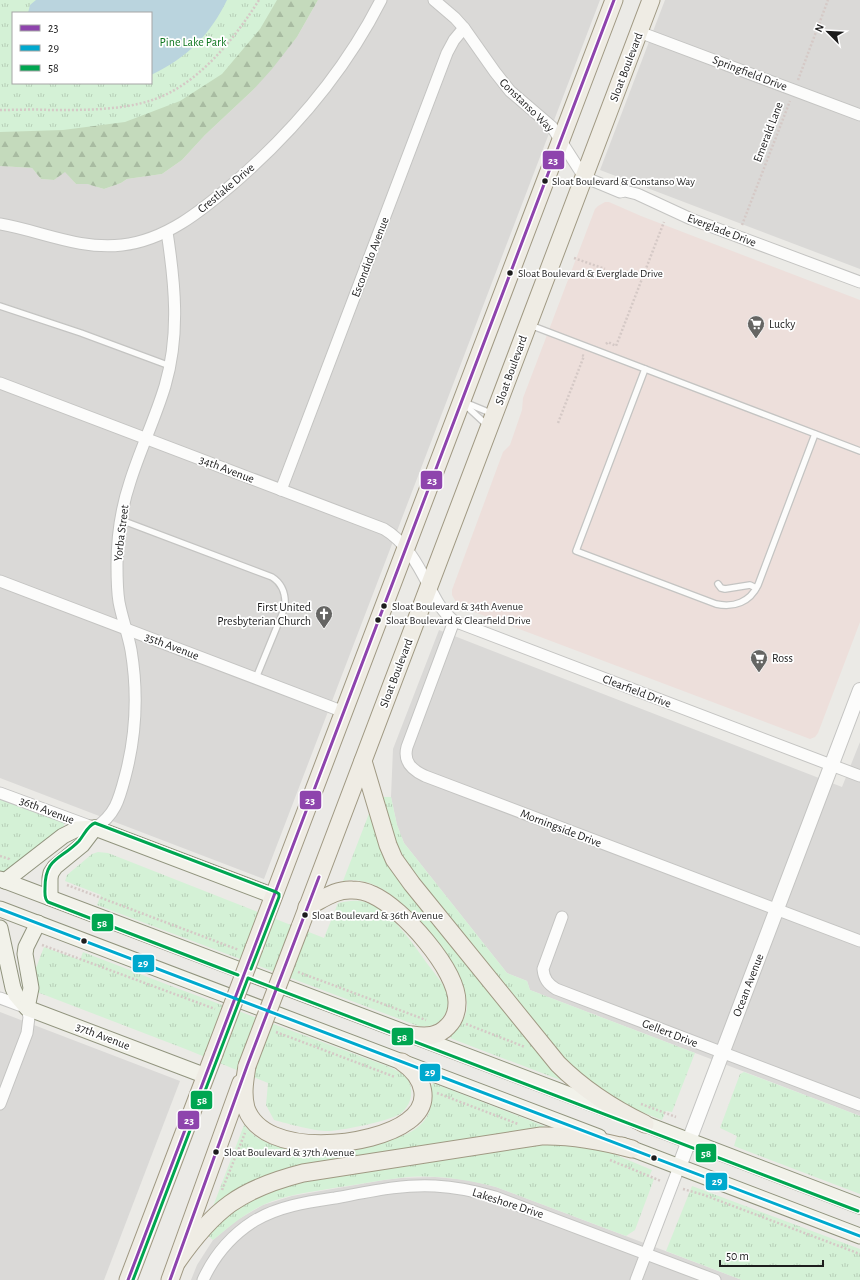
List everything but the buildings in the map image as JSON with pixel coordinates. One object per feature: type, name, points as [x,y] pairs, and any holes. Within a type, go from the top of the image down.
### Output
[{"type":"main road","points":[[128,1280],[614,0]]},
{"type":"main road","name":"Sloat Boulevard","points":[[170,1280],[247,1066],[493,421],[528,324],[651,0]]},
{"type":"main road","points":[[363,761],[388,845],[394,859],[412,884],[558,1064],[570,1076],[595,1096],[624,1114],[644,1124]]},
{"type":"main road","points":[[2,880],[63,836],[77,829],[95,828]]},
{"type":"main road","points":[[50,898],[51,873],[55,867],[82,845],[95,828]]},
{"type":"main road","name":"36th Avenue","points":[[95,828],[274,896]]},
{"type":"main road","points":[[2,880],[860,1206]]},
{"type":"main road","points":[[308,907],[332,893],[351,890],[361,891],[373,895],[395,910],[421,936],[451,980],[456,993],[457,1004],[453,1020],[443,1031],[429,1036],[412,1035]]},
{"type":"main road","points":[[0,909],[860,1236]]},
{"type":"main road","points":[[27,1008],[30,988],[25,954],[26,947],[38,924]]},
{"type":"main road","points":[[0,928],[12,988],[27,1008]]},
{"type":"main road","name":"37th Avenue","points":[[27,1008],[206,1076]]},
{"type":"main road","points":[[247,1066],[244,1100],[247,1109],[255,1122],[267,1132],[288,1140],[303,1143],[335,1144],[369,1137],[398,1127],[416,1115],[421,1107],[424,1097],[422,1087],[415,1073],[402,1062]]},
{"type":"main road","points":[[177,1262],[202,1229],[228,1204],[256,1188],[292,1176],[541,1136],[567,1136],[582,1138],[632,1149]]},
{"type":"street","name":"Crestlake Drive","points":[[0,224],[67,241],[92,245],[121,245],[135,243],[157,237],[167,232],[189,218],[226,190],[282,139],[335,76],[366,28],[381,0]]},
{"type":"street","name":"Constanso Way","points":[[434,0],[464,28],[506,86],[519,100],[552,128],[584,177]]},
{"type":"street","name":"Escondido Avenue","points":[[281,490],[447,53],[454,40],[464,28]]},
{"type":"street","name":"Springfield Drive","points":[[639,32],[860,115]]},
{"type":"street","name":"Everglade Drive","points":[[584,177],[620,192],[625,191],[637,194],[691,219],[860,282]]},
{"type":"street","name":"Yorba Street","points":[[95,828],[110,816],[117,804],[126,774],[132,744],[135,717],[135,685],[131,654],[119,601],[117,548],[121,520],[130,481],[165,386],[170,366],[174,340],[176,307],[167,232]]},
{"type":"street","name":"34th Avenue","points":[[0,383],[380,527],[393,535],[406,548],[416,562],[429,586]]},
{"type":"street","name":"35th Avenue","points":[[0,581],[344,712]]},
{"type":"street","name":"Clearfield Drive","points":[[429,586],[441,608],[454,621],[860,776]]},
{"type":"street","name":"Morningside Drive","points":[[454,621],[407,747],[406,759],[413,770],[440,782],[860,941]]},
{"type":"street","name":"Ocean Avenue","points":[[636,1280],[860,690]]},
{"type":"street","name":"36th Avenue","points":[[0,793],[95,828]]},
{"type":"street","name":"Gellert Drive","points":[[562,917],[543,969],[543,976],[550,985],[556,989],[860,1105]]},
{"type":"street","name":"37th Avenue","points":[[0,998],[27,1008]]},
{"type":"street","points":[[0,1104],[28,1030],[29,1017],[27,1008]]},
{"type":"street","name":"Lakeshore Drive","points":[[203,1280],[211,1264],[226,1244],[244,1228],[267,1214],[310,1202],[413,1186],[450,1187],[495,1197],[715,1280]]},
{"type":"lane","points":[[0,306],[81,333],[170,366]]},
{"type":"lane","points":[[528,324],[860,451]]},
{"type":"lane","points":[[645,369],[576,551],[722,606],[743,602],[751,596],[756,588],[815,434]]},
{"type":"lane","points":[[462,402],[477,417],[493,421]]},
{"type":"lane","points":[[462,402],[493,421]]},
{"type":"lane","points":[[121,520],[278,580],[284,592],[286,607],[256,678]]},
{"type":"lane","points":[[718,584],[721,588],[725,589],[750,585],[756,588]]},
{"type":"path","points":[[0,110],[74,110],[116,107],[150,101],[168,94],[196,74],[232,39],[259,0]]},
{"type":"path","name":"Emerald Lane","points":[[742,225],[828,0]]},
{"type":"path","points":[[606,344],[608,342],[616,346],[664,222]]},
{"type":"path","points":[[574,258],[605,269]]},
{"type":"path","points":[[558,423],[584,356],[577,353]]},
{"type":"path","points":[[0,856],[9,859],[11,863]]},
{"type":"path","points":[[466,1024],[530,1049]]},
{"type":"path","points":[[432,1091],[522,1125]]},
{"type":"path","points":[[636,1101],[676,1117]]},
{"type":"path","points":[[220,1197],[248,1127]]},
{"type":"path","points":[[605,1158],[658,1180]]},
{"type":"path","points":[[684,1189],[704,1195],[860,1254]]},
{"type":"shaded area","points":[[318,0],[600,0],[264,879],[0,778],[0,166],[32,168],[41,179],[54,180],[65,171],[76,184],[87,184],[104,189],[121,183],[127,179],[162,174],[182,160],[205,135],[253,90],[297,37]]},
{"type":"shaded area","points":[[665,0],[860,0],[860,269],[600,170]]},
{"type":"shaded area","points":[[605,202],[609,202],[641,216],[860,300],[860,622],[818,733],[815,737],[810,739],[461,607],[457,604],[452,595],[452,590],[503,452],[510,445],[522,410],[523,398],[595,209]]},
{"type":"shaded area","points":[[439,630],[842,787],[860,742],[860,1116],[530,990],[527,981],[507,973],[404,843],[397,825],[391,797],[393,749]]},
{"type":"shaded area","points":[[0,1012],[180,1081],[104,1280],[0,1280]]},
{"type":"shaded area","points":[[435,1177],[468,1180],[496,1187],[742,1280],[191,1280],[197,1265],[213,1240],[237,1220],[263,1205],[292,1196],[384,1180]]},
{"type":"green space","points":[[0,0],[12,12],[12,84],[154,93],[253,0],[318,0],[297,37],[272,69],[253,90],[205,135],[182,160],[162,174],[127,179],[121,183],[104,189],[87,184],[76,184],[65,172],[54,180],[41,179],[32,168],[0,166]]},
{"type":"green space","name":"Pine Lake Park","points":[[0,0],[277,0],[260,29],[222,74],[180,101],[125,122],[63,130],[0,132]]},
{"type":"green space","points":[[0,792],[66,818],[63,828],[0,879]]},
{"type":"green space","points":[[382,797],[391,797],[397,825],[404,843],[507,973],[527,981],[530,990],[695,1053],[672,1112],[666,1111],[662,1120],[626,1106],[599,1090],[571,1067],[513,998],[409,865],[395,843]]},
{"type":"green space","points":[[370,811],[383,855],[568,1083],[450,1038],[464,1019],[467,1006],[465,991],[459,975],[438,941],[410,911],[384,890],[369,883],[354,880],[343,881]]},
{"type":"green space","points":[[98,852],[108,853],[324,938],[338,903],[356,901],[368,903],[377,907],[394,921],[402,930],[439,979],[447,994],[448,1000],[445,1015],[435,1024],[429,1026],[418,1026],[97,905],[101,895],[65,881],[67,875],[92,854]]},
{"type":"green space","points":[[44,947],[80,960],[83,952],[387,1066],[403,1075],[409,1081],[411,1097],[409,1103],[403,1112],[394,1117],[347,1129],[325,1131],[295,1126],[274,1120],[266,1105],[268,1083],[188,1050],[37,992],[36,968]]},
{"type":"green space","points":[[744,1072],[860,1116],[860,1194],[734,1146],[737,1136],[720,1128],[740,1074]]},
{"type":"green space","points":[[433,1083],[544,1126],[545,1128],[280,1173],[212,1209],[244,1125],[254,1135],[264,1141],[275,1146],[288,1149],[326,1153],[353,1150],[400,1137],[417,1128],[426,1118],[430,1110],[431,1086]]},
{"type":"green space","points":[[541,1143],[590,1147],[609,1152],[652,1170],[649,1177],[654,1179],[635,1230],[626,1236],[496,1187],[436,1177],[412,1177],[384,1180],[289,1196],[263,1205],[249,1212],[213,1240],[206,1234],[234,1208],[296,1180],[461,1157]]},
{"type":"green space","points":[[692,1186],[860,1249],[860,1280],[742,1280],[666,1251]]},
{"type":"water","points":[[36,0],[227,0],[213,24],[196,44],[176,61],[152,74],[152,12],[28,12],[30,5]]},
{"type":"transit line","name":"23","points":[[128,1280],[614,0]]},
{"type":"transit line","name":"58","points":[[238,975],[48,902],[45,896],[48,870],[55,860],[79,841],[88,828],[95,823],[276,892],[279,894],[279,897],[251,969]]},
{"type":"transit line","name":"23","points":[[170,1280],[247,1066],[319,877]]},
{"type":"transit line","name":"29","points":[[0,909],[860,1236]]},
{"type":"transit line","name":"58","points":[[133,1280],[248,978],[858,1211]]},
{"type":"place","name":"Sloat Boulevard & Constanso Way","points":[[545,181]]},
{"type":"place","name":"Sloat Boulevard & Everglade Drive","points":[[510,273]]},
{"type":"place","name":"Lucky","points":[[756,339]]},
{"type":"place","name":"Sloat Boulevard & 34th Avenue","points":[[384,606]]},
{"type":"place","name":"Sloat Boulevard & Clearfield Drive","points":[[378,620]]},
{"type":"place","name":"First United Presbyterian Church","points":[[324,629]]},
{"type":"place","name":"Ross","points":[[759,673]]},
{"type":"place","name":"Sloat Boulevard & 36th Avenue","points":[[305,915]]},
{"type":"place","name":"Sloat Boulevard & 37th Avenue","points":[[216,1152]]}]
